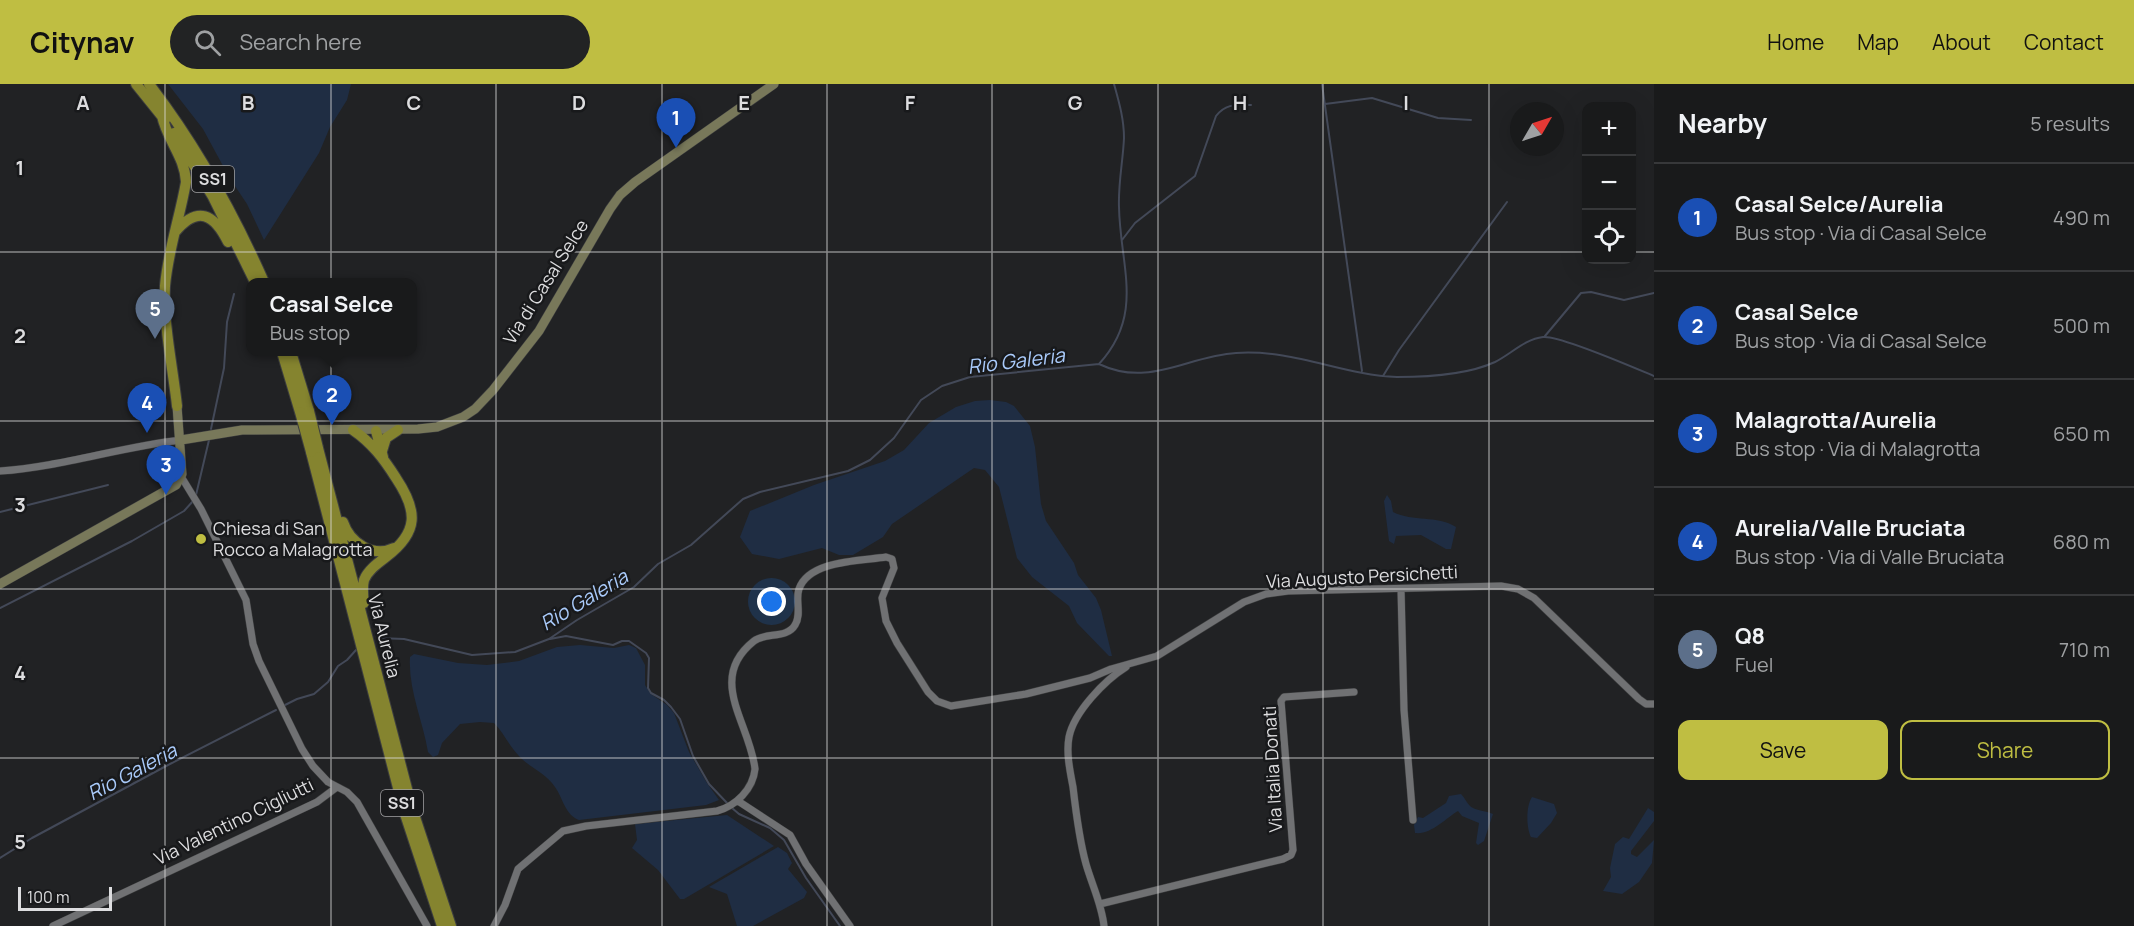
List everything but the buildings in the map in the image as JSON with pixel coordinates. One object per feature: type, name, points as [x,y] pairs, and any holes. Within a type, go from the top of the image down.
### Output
[{"type":"highway","points":[[128,84],[140,98],[152,102]]},
{"type":"highway","name":"SS1","points":[[136,84],[162,116],[213,197],[251,278]]},
{"type":"highway","name":"SS1","points":[[148,84],[181,128],[213,180],[262,278]]},
{"type":"highway","points":[[162,116],[165,130],[182,159],[186,171],[184,193],[168,264],[165,309],[177,406]]},
{"type":"highway","points":[[173,234],[185,220],[192,217],[207,217],[214,220],[251,278]]},
{"type":"highway","name":"Via Aurelia","points":[[284,356],[305,411]]},
{"type":"highway","name":"Via Aurelia","points":[[292,356],[315,450],[367,637],[373,677],[411,836],[442,926]]},
{"type":"highway","points":[[353,430],[380,453]]},
{"type":"highway","points":[[367,637],[363,596],[365,579],[375,566],[397,547],[409,531],[412,510],[407,495],[373,438],[376,430]]},
{"type":"highway","points":[[380,453],[386,438],[398,430]]},
{"type":"highway","points":[[315,450],[328,470],[342,521],[348,534],[373,551],[383,552],[397,547]]},
{"type":"highway","name":"Via Aurelia","points":[[315,450],[356,627],[433,876],[451,926]]},
{"type":"highway","points":[[433,876],[457,926]]},
{"type":"main road","name":"Via di Casal Selce","points":[[181,440],[242,430],[424,429],[447,424],[463,417],[479,405],[502,379],[539,331],[617,199],[635,182],[774,84]]},
{"type":"main road","points":[[0,584],[171,489],[182,478],[177,406]]},
{"type":"street","points":[[0,471],[181,440]]},
{"type":"street","name":"Via Valentino Cigliutti","points":[[53,926],[316,802],[337,787],[328,782],[313,766],[288,722],[253,644],[246,600],[201,509],[182,478]]},
{"type":"street","name":"Via Augusto Persichetti","points":[[733,804],[751,783],[755,769],[731,685],[732,671],[740,655],[757,639],[785,633],[792,629],[798,618],[800,588],[808,576],[824,567],[886,557],[892,559],[894,568],[882,598],[886,621],[925,688],[934,699],[944,705],[959,706],[1026,694],[1090,678],[1163,653],[1235,606],[1260,595],[1288,591],[1501,586],[1523,591],[1542,604],[1639,699],[1646,704],[1654,704]]},
{"type":"street","points":[[1401,589],[1404,710],[1413,820]]},
{"type":"street","points":[[1104,926],[1100,904],[1091,883],[1081,845],[1068,740],[1082,711],[1108,680],[1126,668],[1128,664]]},
{"type":"street","name":"Via Italia Donati","points":[[1100,904],[1284,859],[1291,855],[1293,850],[1281,701],[1284,697],[1354,692]]},
{"type":"street","points":[[337,787],[347,792],[357,802],[427,926]]},
{"type":"street","points":[[494,926],[519,867],[563,831],[586,826],[717,811],[733,804],[789,834],[806,864],[850,926]]},
{"type":"shaded area","points":[[168,84],[351,84],[347,100],[330,127],[319,153],[264,240],[247,204],[229,177],[203,129]]},
{"type":"shaded area","points":[[975,401],[1006,402],[1014,406],[1030,426],[1035,447],[1041,504],[1046,521],[1074,563],[1078,575],[1096,598],[1112,656],[1109,656],[1077,623],[1069,606],[1032,577],[1017,558],[999,487],[985,470],[974,468],[892,524],[883,537],[853,555],[839,555],[822,548],[779,559],[752,554],[740,537],[750,511],[814,485],[885,461],[904,450],[929,423],[956,407]]},
{"type":"shaded area","points":[[1387,495],[1393,512],[1409,517],[1441,521],[1456,527],[1451,549],[1446,549],[1421,535],[1396,536],[1394,544],[1389,541],[1384,501]]},
{"type":"shaded area","points":[[580,645],[614,648],[629,645],[636,648],[645,665],[645,685],[651,694],[674,713],[689,752],[719,800],[706,805],[579,820],[567,810],[551,782],[519,756],[494,723],[460,724],[442,743],[438,755],[433,757],[428,752],[411,681],[410,657],[414,654],[458,663],[487,665],[519,661],[557,647]]},
{"type":"shaded area","points":[[1461,794],[1472,807],[1493,814],[1484,841],[1478,845],[1476,843],[1479,823],[1462,816],[1458,811],[1432,829],[1415,833],[1414,825],[1418,817],[1423,818],[1446,803],[1449,796]]},
{"type":"shaded area","points":[[1532,797],[1554,804],[1557,813],[1537,838],[1531,837],[1528,828],[1527,817]]},
{"type":"shaded area","points":[[1648,808],[1654,812],[1654,821],[1631,854],[1637,857],[1654,840],[1652,863],[1639,882],[1622,894],[1603,891],[1611,877],[1610,868],[1615,844],[1623,837],[1629,839]]},
{"type":"shaded area","points":[[727,815],[774,846],[684,899],[680,899],[658,870],[632,848],[637,840],[635,824]]},
{"type":"shaded area","points":[[778,847],[787,853],[792,863],[788,869],[807,892],[804,898],[753,926],[737,926],[727,894],[709,887]]},
{"type":"waterway","points":[[1099,364],[1113,345],[1122,327],[1126,308],[1127,289],[1119,198],[1124,131],[1114,84]]},
{"type":"waterway","points":[[1322,84],[1362,371]]},
{"type":"waterway","points":[[1325,104],[1372,98],[1438,118],[1471,120]]},
{"type":"waterway","points":[[1122,240],[1135,223],[1195,176],[1216,116],[1232,106],[1251,105]]},
{"type":"waterway","points":[[1383,376],[1399,350],[1507,202]]},
{"type":"waterway","points":[[1545,336],[1581,293],[1591,292],[1624,300],[1654,293]]},
{"type":"waterway","points":[[211,429],[224,368],[227,322],[234,294]]},
{"type":"waterway","name":"Rio Galeria","points":[[378,638],[404,639],[472,655],[515,652],[549,639],[634,587],[658,564],[691,545],[743,499],[760,492],[848,471],[870,460],[894,438],[921,400],[942,386],[970,377],[1099,364],[1117,371],[1151,372],[1218,355],[1236,353],[1298,358],[1377,375],[1434,376],[1484,366],[1501,359],[1536,338],[1543,337],[1580,346],[1654,376]]},
{"type":"waterway","points":[[196,495],[209,440]]},
{"type":"waterway","points":[[0,512],[108,485]]},
{"type":"waterway","points":[[0,608],[132,541],[184,511],[194,500]]},
{"type":"waterway","points":[[550,639],[566,636],[613,645],[629,641],[646,653],[649,658],[648,688],[651,693],[664,700],[680,719],[693,756],[709,784],[728,804]]},
{"type":"waterway","name":"Rio Galeria","points":[[285,705],[314,694],[328,682],[338,666],[356,650]]},
{"type":"waterway","name":"Rio Galeria","points":[[0,858],[32,838],[168,765],[276,710]]},
{"type":"waterway","points":[[732,808],[739,814],[770,828],[784,840],[806,878],[840,926]]},
{"type":"place","name":"Casal Selce/Aurelia","points":[[676,148]]},
{"type":"place","name":"Q8","points":[[155,339]]},
{"type":"place","name":"Casal Selce","points":[[332,425]]},
{"type":"place","name":"Aurelia/Valle Bruciata","points":[[147,433]]},
{"type":"place","name":"Malagrotta/Aurelia","points":[[166,495]]},
{"type":"place","name":"Chiesa di San Rocco a Malagrotta","points":[[201,539]]}]
